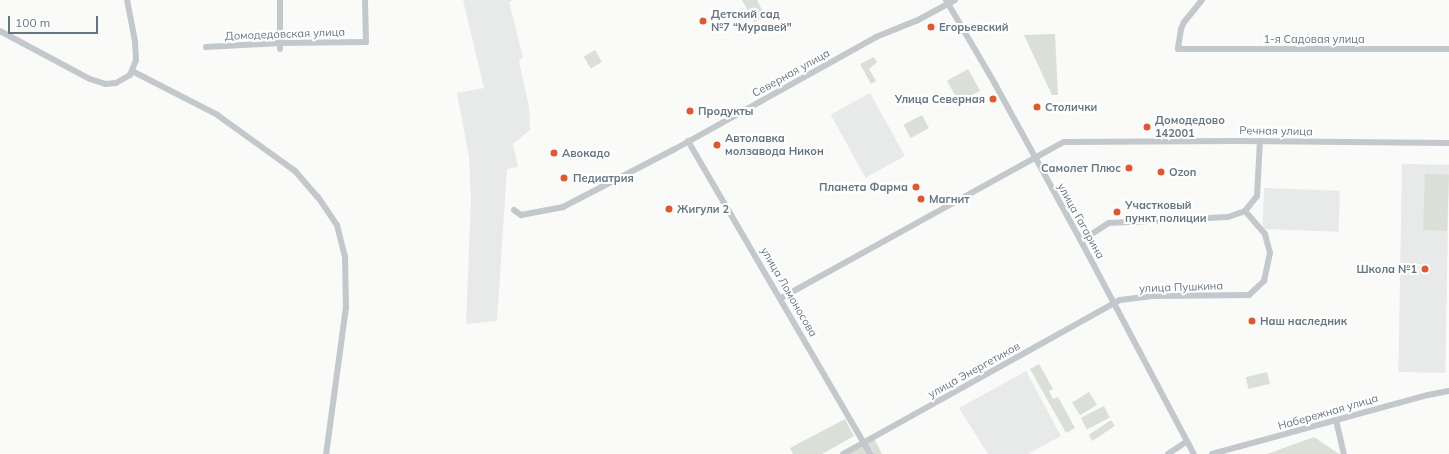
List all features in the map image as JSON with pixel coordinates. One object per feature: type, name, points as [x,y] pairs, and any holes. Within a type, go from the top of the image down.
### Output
[{"type":"street","points":[[0,31],[96,81],[105,84],[116,83],[124,80],[132,71],[136,60],[136,50],[127,0]]},
{"type":"street","points":[[280,0],[280,46]]},
{"type":"street","name":"Домодедовская улица","points":[[206,47],[280,46],[366,42],[365,0]]},
{"type":"street","name":"Северная улица","points":[[514,210],[521,215],[563,207],[688,141],[876,37],[918,20],[947,2],[955,0]]},
{"type":"street","name":"1-я Садовая улица","points":[[1202,0],[1180,29],[1178,49],[1449,50]]},
{"type":"street","name":"улица Гагарина","points":[[947,2],[1114,303],[1194,454]]},
{"type":"street","points":[[132,71],[216,114],[296,171],[318,196],[337,225],[345,256],[346,307],[326,454]]},
{"type":"street","name":"улица Ломоносова","points":[[688,141],[781,298],[870,454]]},
{"type":"street","name":"Речная улица","points":[[781,298],[1034,157],[1068,141],[1260,141],[1449,144]]},
{"type":"street","points":[[1080,241],[1108,223],[1228,217],[1245,210],[1257,196],[1260,141]]},
{"type":"street","name":"улица Пушкина","points":[[1114,303],[1120,300],[1155,296],[1249,295],[1264,280],[1270,254],[1265,234],[1245,210]]},
{"type":"street","name":"улица Энергетиков","points":[[843,454],[1114,303]]},
{"type":"street","name":"Набережная улица","points":[[1212,454],[1428,395],[1449,391]]},
{"type":"street","points":[[1336,420],[1344,454]]},
{"type":"street","points":[[1171,453],[1187,440]]},
{"type":"shaded area","points":[[463,0],[514,0],[509,2],[523,58],[519,61],[529,107],[530,130],[513,144],[518,167],[507,169],[497,321],[466,324],[471,201],[469,157],[457,93],[484,88]]},
{"type":"shaded area","points":[[742,0],[757,0],[765,16],[754,22]]},
{"type":"shaded area","points":[[1055,34],[1058,95],[1052,95],[1024,35]]},
{"type":"shaded area","points":[[595,50],[602,62],[591,69],[584,56]]},
{"type":"shaded area","points":[[874,57],[877,62],[869,69],[876,81],[871,84],[860,64]]},
{"type":"shaded area","points":[[968,69],[980,91],[959,103],[947,81]]},
{"type":"shaded area","points":[[870,93],[905,156],[866,178],[831,115]]},
{"type":"shaded area","points":[[922,115],[929,128],[911,138],[903,125]]},
{"type":"shaded area","name":"Школа №1","points":[[1402,164],[1449,165],[1445,373],[1398,372]]},
{"type":"shaded area","points":[[1425,174],[1449,175],[1447,231],[1423,230]]},
{"type":"shaded area","points":[[1264,188],[1340,191],[1339,232],[1263,229]]},
{"type":"shaded area","points":[[1039,364],[1053,389],[1049,391],[1053,399],[1058,397],[1075,428],[1066,433],[1030,369]]},
{"type":"shaded area","points":[[1026,371],[1061,436],[1028,454],[988,454],[959,408]]},
{"type":"shaded area","points":[[1267,372],[1270,384],[1249,389],[1246,377]]},
{"type":"shaded area","points":[[1089,392],[1097,405],[1080,415],[1072,403]]},
{"type":"shaded area","points":[[1104,406],[1110,418],[1087,429],[1081,418]]},
{"type":"shaded area","points":[[845,419],[854,436],[822,454],[793,454],[790,448]]},
{"type":"shaded area","points":[[1111,420],[1115,426],[1093,441],[1089,435]]},
{"type":"shaded area","points":[[873,436],[882,454],[841,454]]},
{"type":"shaded area","points":[[1314,437],[1339,454],[1267,454]]},
{"type":"place","name":"Детский сад №7 “Муравей\"","points":[[703,21]]},
{"type":"place","name":"Егорьевский","points":[[931,27]]},
{"type":"place","name":"Улица Северная","points":[[993,99]]},
{"type":"place","name":"Столички","points":[[1037,107]]},
{"type":"place","name":"Продукты","points":[[690,111]]},
{"type":"place","name":"Домодедово 142001","points":[[1147,127]]},
{"type":"place","name":"Автолавка молзавода Никон","points":[[717,145]]},
{"type":"place","name":"Авокадо","points":[[554,153]]},
{"type":"place","name":"Самолет Плюс","points":[[1129,168]]},
{"type":"place","name":"Ozon","points":[[1161,172]]},
{"type":"place","name":"Педиатрия","points":[[564,178]]},
{"type":"place","name":"Планета Фарма","points":[[916,187]]},
{"type":"place","name":"Магнит","points":[[921,199]]},
{"type":"place","name":"Жигули 2","points":[[669,209]]},
{"type":"place","name":"Участковый пункт полиции","points":[[1117,212]]},
{"type":"place","name":"Школа №1","points":[[1425,269]]},
{"type":"place","name":"Наш наследник","points":[[1252,321]]}]
